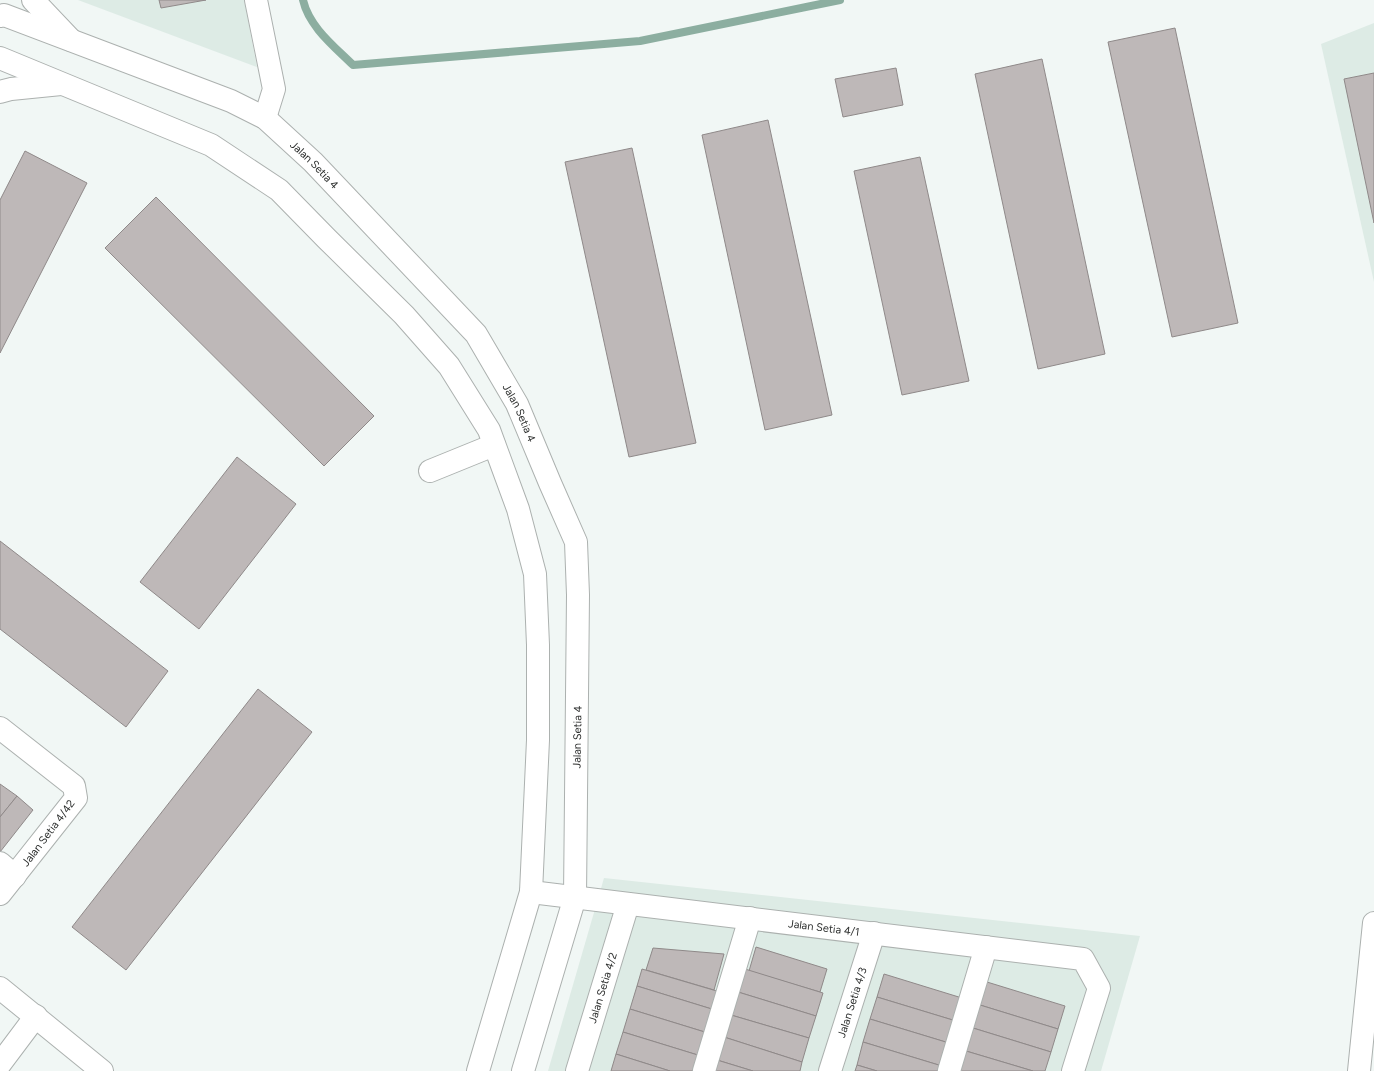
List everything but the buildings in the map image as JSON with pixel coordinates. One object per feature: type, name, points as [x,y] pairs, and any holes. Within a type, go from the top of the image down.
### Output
[{"type":"street","points":[[33,0],[71,40]]},
{"type":"street","points":[[256,0],[274,89],[266,118]]},
{"type":"street","name":"Jalan Setia 4","points":[[0,16],[4,15],[231,101],[266,118],[313,162],[476,334],[517,404],[576,542],[578,603],[575,897],[523,1071]]},
{"type":"street","points":[[0,58],[211,145],[279,190],[404,315],[449,366],[489,430],[518,509],[536,574],[538,740],[531,892],[478,1071]]},
{"type":"street","points":[[0,92],[11,89],[61,84]]},
{"type":"street","points":[[430,471],[494,445]]},
{"type":"street","name":"Jalan Setia 4/42","points":[[0,728],[74,786],[76,798],[8,869],[0,894]]},
{"type":"street","name":"Jalan Setia 4/1","points":[[531,892],[1084,959],[1099,988],[1073,1071]]},
{"type":"street","name":"Jalan Setia 4/2","points":[[577,1071],[628,904]]},
{"type":"street","points":[[704,1071],[750,918]]},
{"type":"street","points":[[1359,1071],[1367,1043],[1374,923]]},
{"type":"street","name":"Jalan Setia 4/3","points":[[830,1071],[874,934]]},
{"type":"street","points":[[949,1071],[986,947]]},
{"type":"street","points":[[0,988],[102,1071]]},
{"type":"street","points":[[0,1064],[36,1016]]},
{"type":"shaded area","points":[[78,0],[244,0],[257,67]]},
{"type":"shaded area","points":[[1374,23],[1374,282],[1321,44]]},
{"type":"shaded area","points":[[604,878],[1140,936],[1101,1071],[548,1071]]},
{"type":"waterway","points":[[303,0],[306,10],[317,28],[353,65],[640,41],[840,0]]}]
